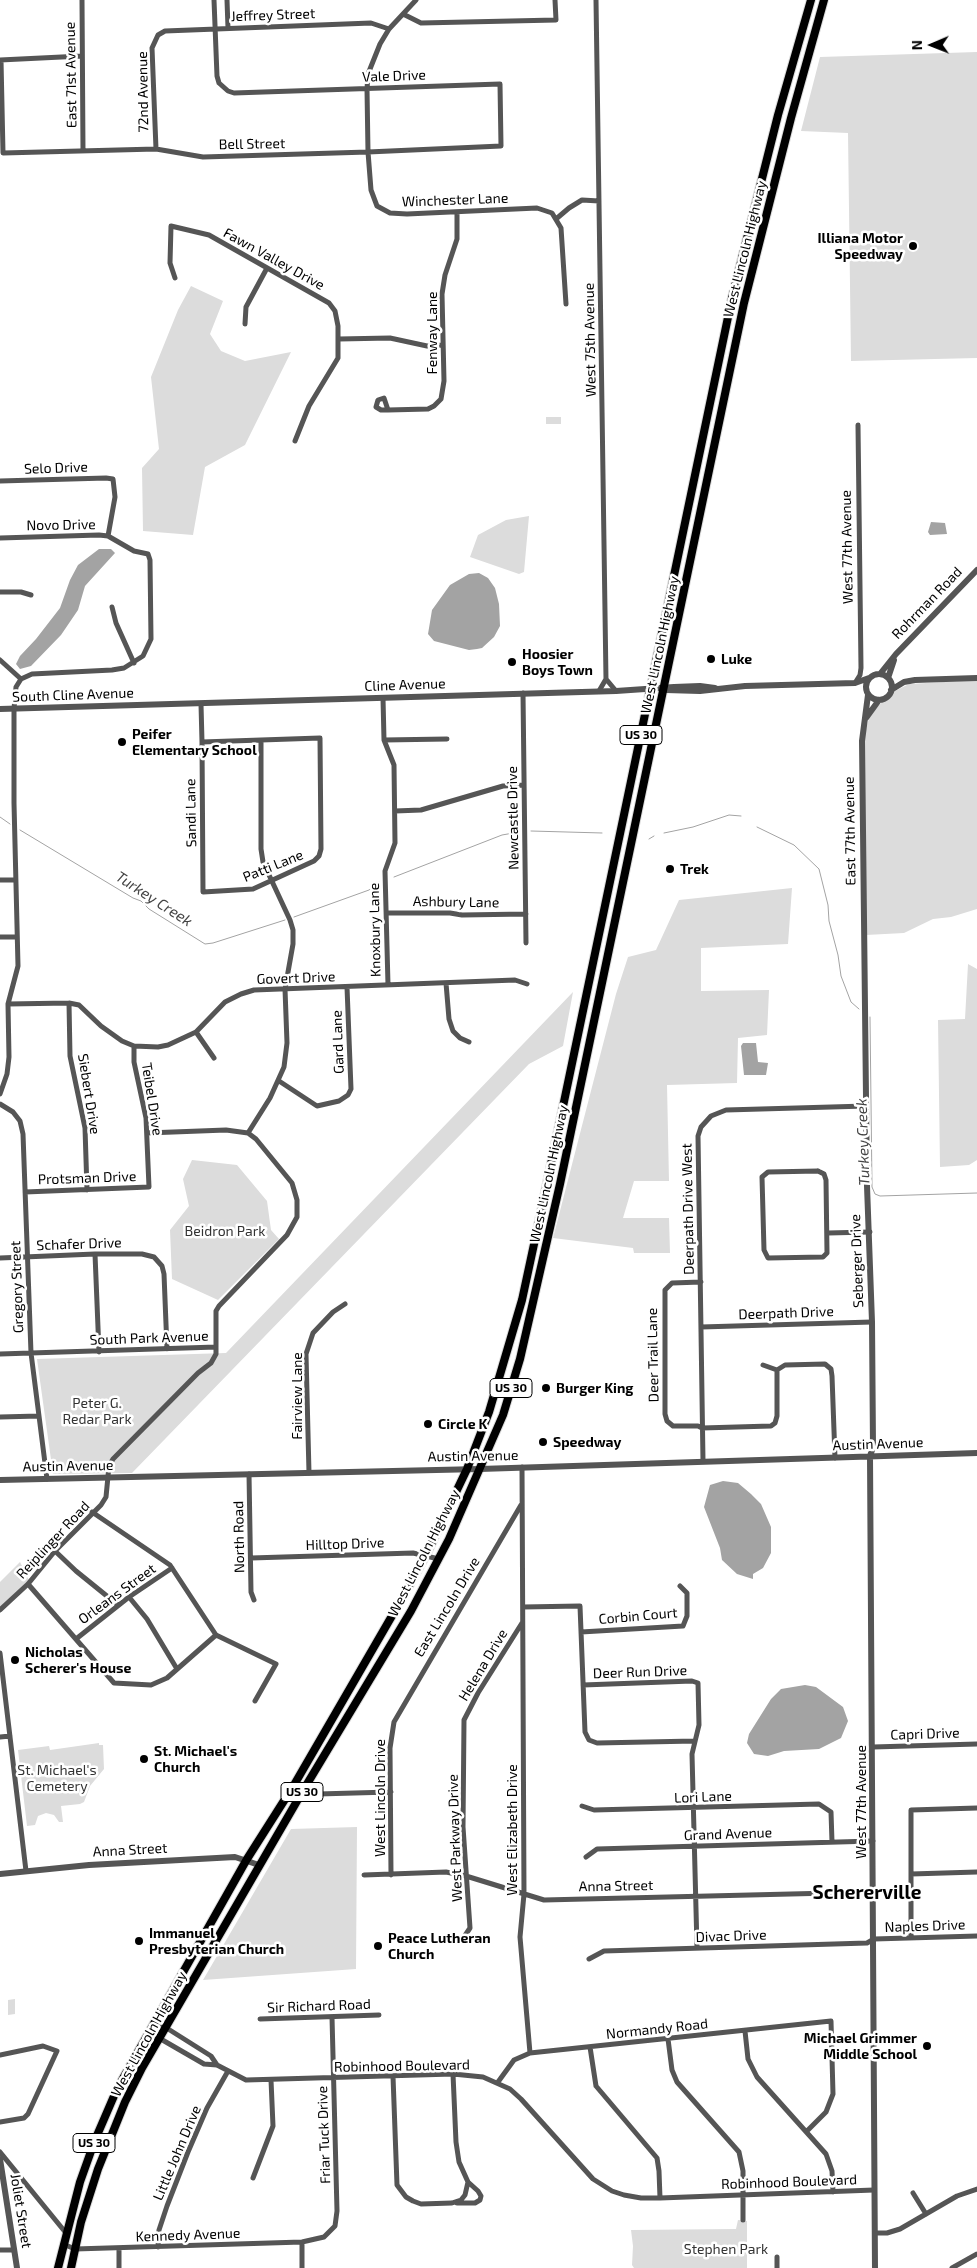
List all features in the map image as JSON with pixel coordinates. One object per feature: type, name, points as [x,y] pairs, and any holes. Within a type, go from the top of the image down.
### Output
[{"type":"main road","name":"West Lincoln Highway","points":[[58,2268],[80,2182],[101,2125],[117,2089],[247,1859],[294,1785],[426,1554],[467,1469],[489,1412],[523,1296],[732,298],[778,114],[811,0]]},
{"type":"main road","name":"West Lincoln Highway","points":[[71,2268],[90,2195],[108,2142],[125,2102],[158,2038],[439,1559],[503,1415],[520,1359],[537,1290],[744,303],[788,127],[824,0]]},
{"type":"street","name":"East 71st Avenue","points":[[82,0],[83,150]]},
{"type":"street","points":[[214,0],[215,28]]},
{"type":"street","points":[[227,0],[228,28]]},
{"type":"street","name":"Winchester Lane","points":[[416,0],[389,29],[380,44],[371,67],[366,89],[370,190],[377,206],[390,213],[407,214],[538,208],[552,213],[556,219]]},
{"type":"street","points":[[403,14],[421,23],[556,20],[555,0]]},
{"type":"street","name":"West 75th Avenue","points":[[596,0],[606,679]]},
{"type":"street","name":"Jeffrey Street","points":[[158,36],[165,31],[371,23],[389,29]]},
{"type":"street","name":"Vale Drive","points":[[215,28],[217,76],[219,83],[228,91],[366,89],[500,84],[501,146]]},
{"type":"street","name":"72nd Avenue","points":[[156,149],[152,48],[158,36]]},
{"type":"street","points":[[1,60],[82,56]]},
{"type":"street","name":"Bell Street","points":[[1,60],[4,153],[156,149],[203,157],[501,146]]},
{"type":"street","points":[[566,304],[561,228],[556,219],[582,200],[599,200]]},
{"type":"street","name":"Fenway Lane","points":[[388,410],[428,408],[434,406],[441,399],[444,381],[443,285],[457,239],[457,212]]},
{"type":"street","name":"Fawn Valley Drive","points":[[175,278],[170,263],[171,226],[209,235],[329,303],[337,318],[338,358],[309,406],[295,441]]},
{"type":"street","points":[[245,324],[246,307],[267,268]]},
{"type":"street","points":[[338,339],[390,338],[427,346],[443,346]]},
{"type":"street","name":"West 77th Avenue","points":[[855,682],[860,675],[861,668],[858,425]]},
{"type":"street","name":"Selo Drive","points":[[0,481],[113,479],[114,497],[108,536]]},
{"type":"street","name":"Novo Drive","points":[[0,538],[99,534],[108,536],[134,551],[148,554],[150,560],[151,639],[144,656],[134,663]]},
{"type":"street","name":"Rohrman Road","points":[[880,674],[896,654],[977,570]]},
{"type":"street","points":[[0,592],[21,592],[32,595]]},
{"type":"street","points":[[0,1094],[7,1074],[9,1057],[8,1004],[18,966],[15,880],[14,709],[16,687],[21,679],[32,674],[112,670],[134,663],[116,623],[112,607]]},
{"type":"street","name":"Rohrman Road","points":[[888,678],[896,654]]},
{"type":"street","points":[[0,660],[21,679]]},
{"type":"street","points":[[861,668],[869,678]]},
{"type":"street","points":[[867,694],[865,687],[869,678],[880,674],[904,682],[977,678]]},
{"type":"street","name":"Cline Avenue","points":[[148,705],[650,689],[700,691],[715,688],[855,682],[869,678]]},
{"type":"street","points":[[888,678],[891,690]]},
{"type":"street","points":[[599,691],[606,679],[616,691]]},
{"type":"street","points":[[855,682],[867,694],[878,700],[887,697],[891,690],[904,682]]},
{"type":"street","name":"Newcastle Drive","points":[[524,693],[526,943]]},
{"type":"street","name":"East 77th Avenue","points":[[864,944],[862,741],[867,694]]},
{"type":"street","name":"Knoxbury Lane","points":[[383,698],[384,740],[394,765],[395,812],[395,842],[385,871],[388,985]]},
{"type":"street","name":"East 77th Avenue","points":[[865,718],[878,700]]},
{"type":"street","name":"Sandi Lane","points":[[202,704],[203,892]]},
{"type":"street","name":"South Cline Avenue","points":[[0,709],[148,705]]},
{"type":"street","name":"Patti Lane","points":[[203,892],[253,889],[319,856],[321,849],[320,738],[261,740]]},
{"type":"street","points":[[384,740],[447,739]]},
{"type":"street","points":[[147,1133],[226,1130],[248,1133],[279,1081],[286,1056],[285,989],[293,944],[293,930],[264,862],[262,849],[261,740],[202,742]]},
{"type":"street","points":[[395,812],[428,809],[503,786],[524,785]]},
{"type":"street","points":[[0,880],[15,880]]},
{"type":"street","name":"Ashbury Lane","points":[[387,913],[526,914]]},
{"type":"street","points":[[0,938],[16,937]]},
{"type":"street","name":"Seberger Drive","points":[[864,944],[867,1186],[872,1322],[873,1447],[870,1456]]},
{"type":"street","name":"Govert Drive","points":[[69,1003],[79,1005],[113,1035],[134,1046],[158,1047],[168,1045],[196,1032],[225,1002],[254,990],[515,980],[527,984]]},
{"type":"street","points":[[446,983],[449,1019],[453,1031],[460,1038],[469,1042]]},
{"type":"street","name":"Gard Lane","points":[[279,1081],[317,1106],[339,1101],[348,1096],[351,1089],[347,987]]},
{"type":"street","points":[[8,1004],[69,1003]]},
{"type":"street","name":"Siebert Drive","points":[[69,1003],[72,1067],[85,1128],[87,1190]]},
{"type":"street","points":[[196,1032],[214,1058]]},
{"type":"street","name":"Teibel Drive","points":[[134,1046],[134,1062],[143,1101],[147,1133],[149,1187]]},
{"type":"street","name":"Gregory Street","points":[[0,1104],[13,1112],[20,1121],[23,1134],[31,1353],[47,1479]]},
{"type":"street","name":"Deerpath Drive West","points":[[703,1461],[698,1136],[706,1121],[718,1112],[726,1110],[866,1106]]},
{"type":"street","name":"South Park Avenue","points":[[0,1354],[216,1348],[216,1311],[219,1306],[287,1235],[297,1217],[297,1200],[292,1183],[256,1139],[248,1133]]},
{"type":"street","points":[[818,1171],[824,1174],[828,1233],[828,1254],[823,1257],[772,1258],[765,1255],[762,1181],[764,1174],[768,1172],[818,1171]]},
{"type":"street","name":"Protsman Drive","points":[[25,1192],[149,1187]]},
{"type":"street","points":[[828,1233],[870,1232]]},
{"type":"street","points":[[95,1254],[99,1352]]},
{"type":"street","name":"Schafer Drive","points":[[0,1258],[95,1254],[142,1254],[151,1256],[158,1260],[164,1274],[167,1349]]},
{"type":"street","name":"Deer Trail Lane","points":[[700,1282],[672,1283],[668,1286],[664,1294],[664,1318],[666,1418],[673,1426],[698,1426],[702,1428]]},
{"type":"street","name":"Fairview Lane","points":[[309,1473],[306,1354],[313,1333],[333,1312],[345,1304]]},
{"type":"street","name":"Deerpath Drive","points":[[701,1327],[872,1322]]},
{"type":"street","name":"Reiplinger Road","points":[[0,1610],[28,1584],[55,1551],[101,1505],[106,1497],[109,1466],[113,1458],[198,1372],[211,1364],[216,1348]]},
{"type":"street","points":[[777,1370],[785,1365],[822,1364],[831,1369],[835,1458]]},
{"type":"street","points":[[763,1365],[777,1370]]},
{"type":"street","points":[[702,1428],[770,1426],[775,1423],[777,1416],[777,1370]]},
{"type":"street","points":[[0,1417],[39,1416]]},
{"type":"street","name":"Austin Avenue","points":[[0,1480],[480,1469],[977,1453]]},
{"type":"street","name":"West 77th Avenue","points":[[870,1456],[875,2268]]},
{"type":"street","name":"West Elizabeth Drive","points":[[522,1467],[524,1894],[520,1937],[530,2053]]},
{"type":"street","name":"North Road","points":[[249,1474],[251,1592],[254,1600]]},
{"type":"street","name":"East Lincoln Drive","points":[[394,1722],[521,1504]]},
{"type":"street","points":[[92,1512],[172,1568],[216,1635],[276,1664],[255,1701]]},
{"type":"street","points":[[55,1551],[118,1605]]},
{"type":"street","name":"Hilltop Drive","points":[[250,1558],[413,1553],[426,1554],[439,1559]]},
{"type":"street","name":"Orleans Street","points":[[76,1639],[129,1596],[172,1568]]},
{"type":"street","points":[[28,1584],[114,1683],[151,1685],[167,1678],[216,1635]]},
{"type":"street","name":"Corbin Court","points":[[581,1632],[683,1626],[687,1620],[687,1593],[680,1586]]},
{"type":"street","points":[[129,1596],[147,1619],[177,1669]]},
{"type":"street","points":[[523,1607],[580,1606],[584,1732],[589,1740],[597,1743],[695,1741],[692,1754],[697,1948]]},
{"type":"street","name":"Helena Drive","points":[[464,1720],[478,1693],[522,1623]]},
{"type":"street","points":[[0,1653],[26,1871]]},
{"type":"street","name":"Deer Run Drive","points":[[583,1685],[692,1681],[698,1683],[699,1725],[695,1741]]},
{"type":"street","name":"West Parkway Drive","points":[[447,1940],[464,1937],[470,1928],[463,1827],[464,1720]]},
{"type":"street","name":"West Lincoln Drive","points":[[391,1875],[391,1734],[394,1722]]},
{"type":"street","points":[[0,1737],[10,1736]]},
{"type":"street","name":"Capri Drive","points":[[873,1747],[977,1744]]},
{"type":"street","points":[[294,1785],[318,1794],[391,1792]]},
{"type":"street","name":"Lori Lane","points":[[582,1806],[594,1810],[819,1804],[831,1812],[832,1842]]},
{"type":"street","points":[[912,1938],[911,1810],[977,1808]]},
{"type":"street","name":"Grand Avenue","points":[[586,1857],[598,1849],[873,1841]]},
{"type":"street","name":"Anna Street","points":[[0,1874],[146,1861],[235,1857],[247,1859],[260,1865]]},
{"type":"street","name":"Anna Street","points":[[364,1875],[446,1872],[466,1876],[544,1900],[873,1892]]},
{"type":"street","points":[[911,1874],[977,1872]]},
{"type":"street","name":"Naples Drive","points":[[874,1939],[977,1936]]},
{"type":"street","name":"Divac Drive","points":[[589,1959],[604,1951],[867,1943],[874,1939]]},
{"type":"street","name":"Sir Richard Road","points":[[260,2019],[379,2015]]},
{"type":"street","name":"Friar Tuck Drive","points":[[314,2240],[324,2237],[335,2226],[337,2211],[332,2017]]},
{"type":"street","name":"Normandy Road","points":[[498,2082],[514,2060],[530,2053],[831,2021],[833,2094],[826,2112],[807,2131]]},
{"type":"street","points":[[151,2027],[165,2026]]},
{"type":"street","name":"Robinhood Boulevard","points":[[165,2026],[212,2056],[216,2065]]},
{"type":"street","name":"Robinhood Boulevard","points":[[151,2027],[158,2038],[204,2064],[216,2065],[246,2080],[333,2079],[453,2074],[482,2076],[510,2089],[593,2179],[612,2191],[624,2195],[641,2198],[660,2198],[874,2190]]},
{"type":"street","points":[[745,2031],[748,2059],[752,2069],[807,2131],[830,2161],[833,2192]]},
{"type":"street","points":[[668,2039],[672,2070],[677,2082],[739,2152],[743,2171],[743,2220]]},
{"type":"street","points":[[0,2055],[43,2046],[58,2051],[28,2114],[24,2118],[0,2122]]},
{"type":"street","points":[[590,2047],[596,2086],[656,2158],[659,2171],[660,2198]]},
{"type":"street","name":"Little John Drive","points":[[158,2247],[159,2230],[174,2188],[207,2108],[228,2071]]},
{"type":"street","points":[[393,2076],[397,2185],[406,2197],[421,2204],[475,2203],[480,2200],[481,2196],[468,2182],[459,2162],[456,2142],[453,2074]]},
{"type":"street","points":[[253,2178],[273,2126],[272,2080]]},
{"type":"street","points":[[0,2152],[66,2233]]},
{"type":"street","name":"Joliet Street","points":[[0,2159],[2,2188],[17,2268]]},
{"type":"street","points":[[452,2203],[461,2200],[465,2194],[468,2182]]},
{"type":"street","points":[[875,2233],[894,2231],[957,2196],[977,2189]]},
{"type":"street","points":[[913,2193],[926,2214]]},
{"type":"street","name":"Kennedy Avenue","points":[[63,2244],[75,2250],[314,2240]]},
{"type":"street","points":[[302,2242],[302,2268]]},
{"type":"street","points":[[119,2248],[119,2268]]},
{"type":"street","points":[[0,2250],[14,2250]]},
{"type":"street","points":[[952,2268],[977,2254]]},
{"type":"street","points":[[777,2256],[777,2268]]},
{"type":"street","points":[[964,2261],[967,2268]]},
{"type":"green space","name":"Illiana Motor Speedway","points":[[977,52],[977,358],[851,361],[848,133],[801,131],[820,57]]},
{"type":"green space","points":[[191,286],[223,301],[210,334],[221,351],[245,361],[291,352],[245,445],[205,467],[193,535],[143,531],[142,468],[159,449],[151,377],[178,310]]},
{"type":"green space","points":[[546,417],[561,417],[561,424],[546,424]]},
{"type":"green space","points":[[529,516],[524,572],[519,574],[470,557],[478,535],[506,520]]},
{"type":"green space","points":[[977,680],[977,909],[951,917],[933,919],[904,933],[866,935],[864,737],[869,718],[875,709],[893,692],[909,684]]},
{"type":"green space","points":[[792,888],[788,944],[701,948],[701,991],[769,990],[767,1035],[738,1038],[737,1083],[667,1085],[669,1181],[634,1181],[623,1218],[669,1218],[670,1253],[634,1253],[633,1248],[553,1238],[616,994],[628,957],[656,950],[679,900]]},
{"type":"green space","points":[[968,964],[977,969],[977,1160],[969,1165],[940,1167],[938,1020],[965,1019]]},
{"type":"green space","name":"Peter G. Redar Park","points":[[573,992],[563,1046],[529,1064],[132,1473],[53,1474],[37,1359],[226,1353]]},
{"type":"green space","name":"Beidron Park","points":[[192,1160],[237,1165],[267,1201],[271,1230],[279,1239],[218,1300],[172,1279],[170,1230],[189,1206],[183,1179]]},
{"type":"green space","points":[[20,1562],[30,1582],[0,1610],[0,1582]]},
{"type":"green space","name":"St. Michael's Cemetery","points":[[99,1743],[99,1745],[103,1745],[104,1769],[90,1786],[84,1802],[61,1806],[63,1822],[59,1822],[54,1815],[46,1813],[38,1816],[35,1825],[27,1826],[18,1750],[49,1746],[50,1750]]},
{"type":"green space","points":[[357,1827],[356,1969],[203,1980],[291,1829]]},
{"type":"green space","points":[[15,1999],[15,2014],[8,2015],[8,2000]]},
{"type":"green space","name":"Stephen Park","points":[[738,2220],[747,2221],[747,2268],[634,2268],[632,2265],[633,2246],[631,2230],[736,2229]]},
{"type":"shaded area","points":[[931,522],[945,523],[947,534],[930,535],[928,532]]},
{"type":"shaded area","points":[[99,549],[111,549],[115,553],[85,586],[78,610],[61,635],[31,666],[20,669],[16,664],[20,656],[60,608],[70,580],[78,565]]},
{"type":"shaded area","points":[[479,573],[488,578],[495,588],[499,604],[500,626],[494,637],[482,648],[469,650],[434,641],[428,634],[432,610],[450,585],[469,574]]},
{"type":"shaded area","points":[[743,1043],[756,1043],[758,1062],[768,1063],[766,1075],[744,1075],[741,1046]]},
{"type":"shaded area","points":[[723,1481],[738,1483],[751,1494],[761,1504],[771,1527],[771,1553],[763,1568],[753,1574],[753,1579],[737,1574],[722,1560],[720,1548],[704,1507],[710,1485]]},
{"type":"shaded area","points":[[805,1685],[816,1687],[843,1707],[848,1721],[841,1738],[819,1749],[784,1751],[768,1756],[754,1754],[747,1743],[749,1734],[771,1699],[781,1689]]},
{"type":"waterway","name":"Turkey Creek","points":[[664,833],[693,827],[729,815],[741,816]]},
{"type":"waterway","name":"Turkey Creek","points":[[0,817],[10,824]]},
{"type":"waterway","name":"Turkey Creek","points":[[757,827],[794,845],[819,869],[828,905],[829,921],[838,955],[841,976],[851,1002],[859,1009]]},
{"type":"waterway","name":"Turkey Creek","points":[[20,830],[141,901],[149,909],[205,944],[285,920]]},
{"type":"waterway","name":"Turkey Creek","points":[[531,831],[602,833]]},
{"type":"waterway","name":"Turkey Creek","points":[[394,877],[502,835],[519,832]]},
{"type":"waterway","name":"Turkey Creek","points":[[649,839],[654,836]]},
{"type":"waterway","name":"Turkey Creek","points":[[294,917],[369,890],[379,882]]},
{"type":"waterway","name":"Turkey Creek","points":[[870,1017],[872,1187],[875,1194],[880,1196],[977,1193]]},
{"type":"place","name":"Illiana Motor Speedway","points":[[913,246]]},
{"type":"place","name":"Luke","points":[[711,659]]},
{"type":"place","name":"Hoosier Boys Town","points":[[512,662]]},
{"type":"place","name":"Peifer Elementary School","points":[[122,742]]},
{"type":"place","name":"Trek","points":[[670,869]]},
{"type":"place","name":"Burger King","points":[[546,1388]]},
{"type":"place","name":"Circle K","points":[[428,1424]]},
{"type":"place","name":"Speedway","points":[[543,1442]]},
{"type":"place","name":"Nicholas Scherer's House","points":[[15,1660]]},
{"type":"place","name":"St. Michael's Church","points":[[144,1759]]},
{"type":"place","name":"Immanuel Presbyterian Church","points":[[139,1941]]},
{"type":"place","name":"Peace Lutheran Church","points":[[378,1946]]},
{"type":"place","name":"Michael Grimmer Middle School","points":[[927,2046]]},
{"type":"district","name":"Schererville","points":[[867,1893]]}]
